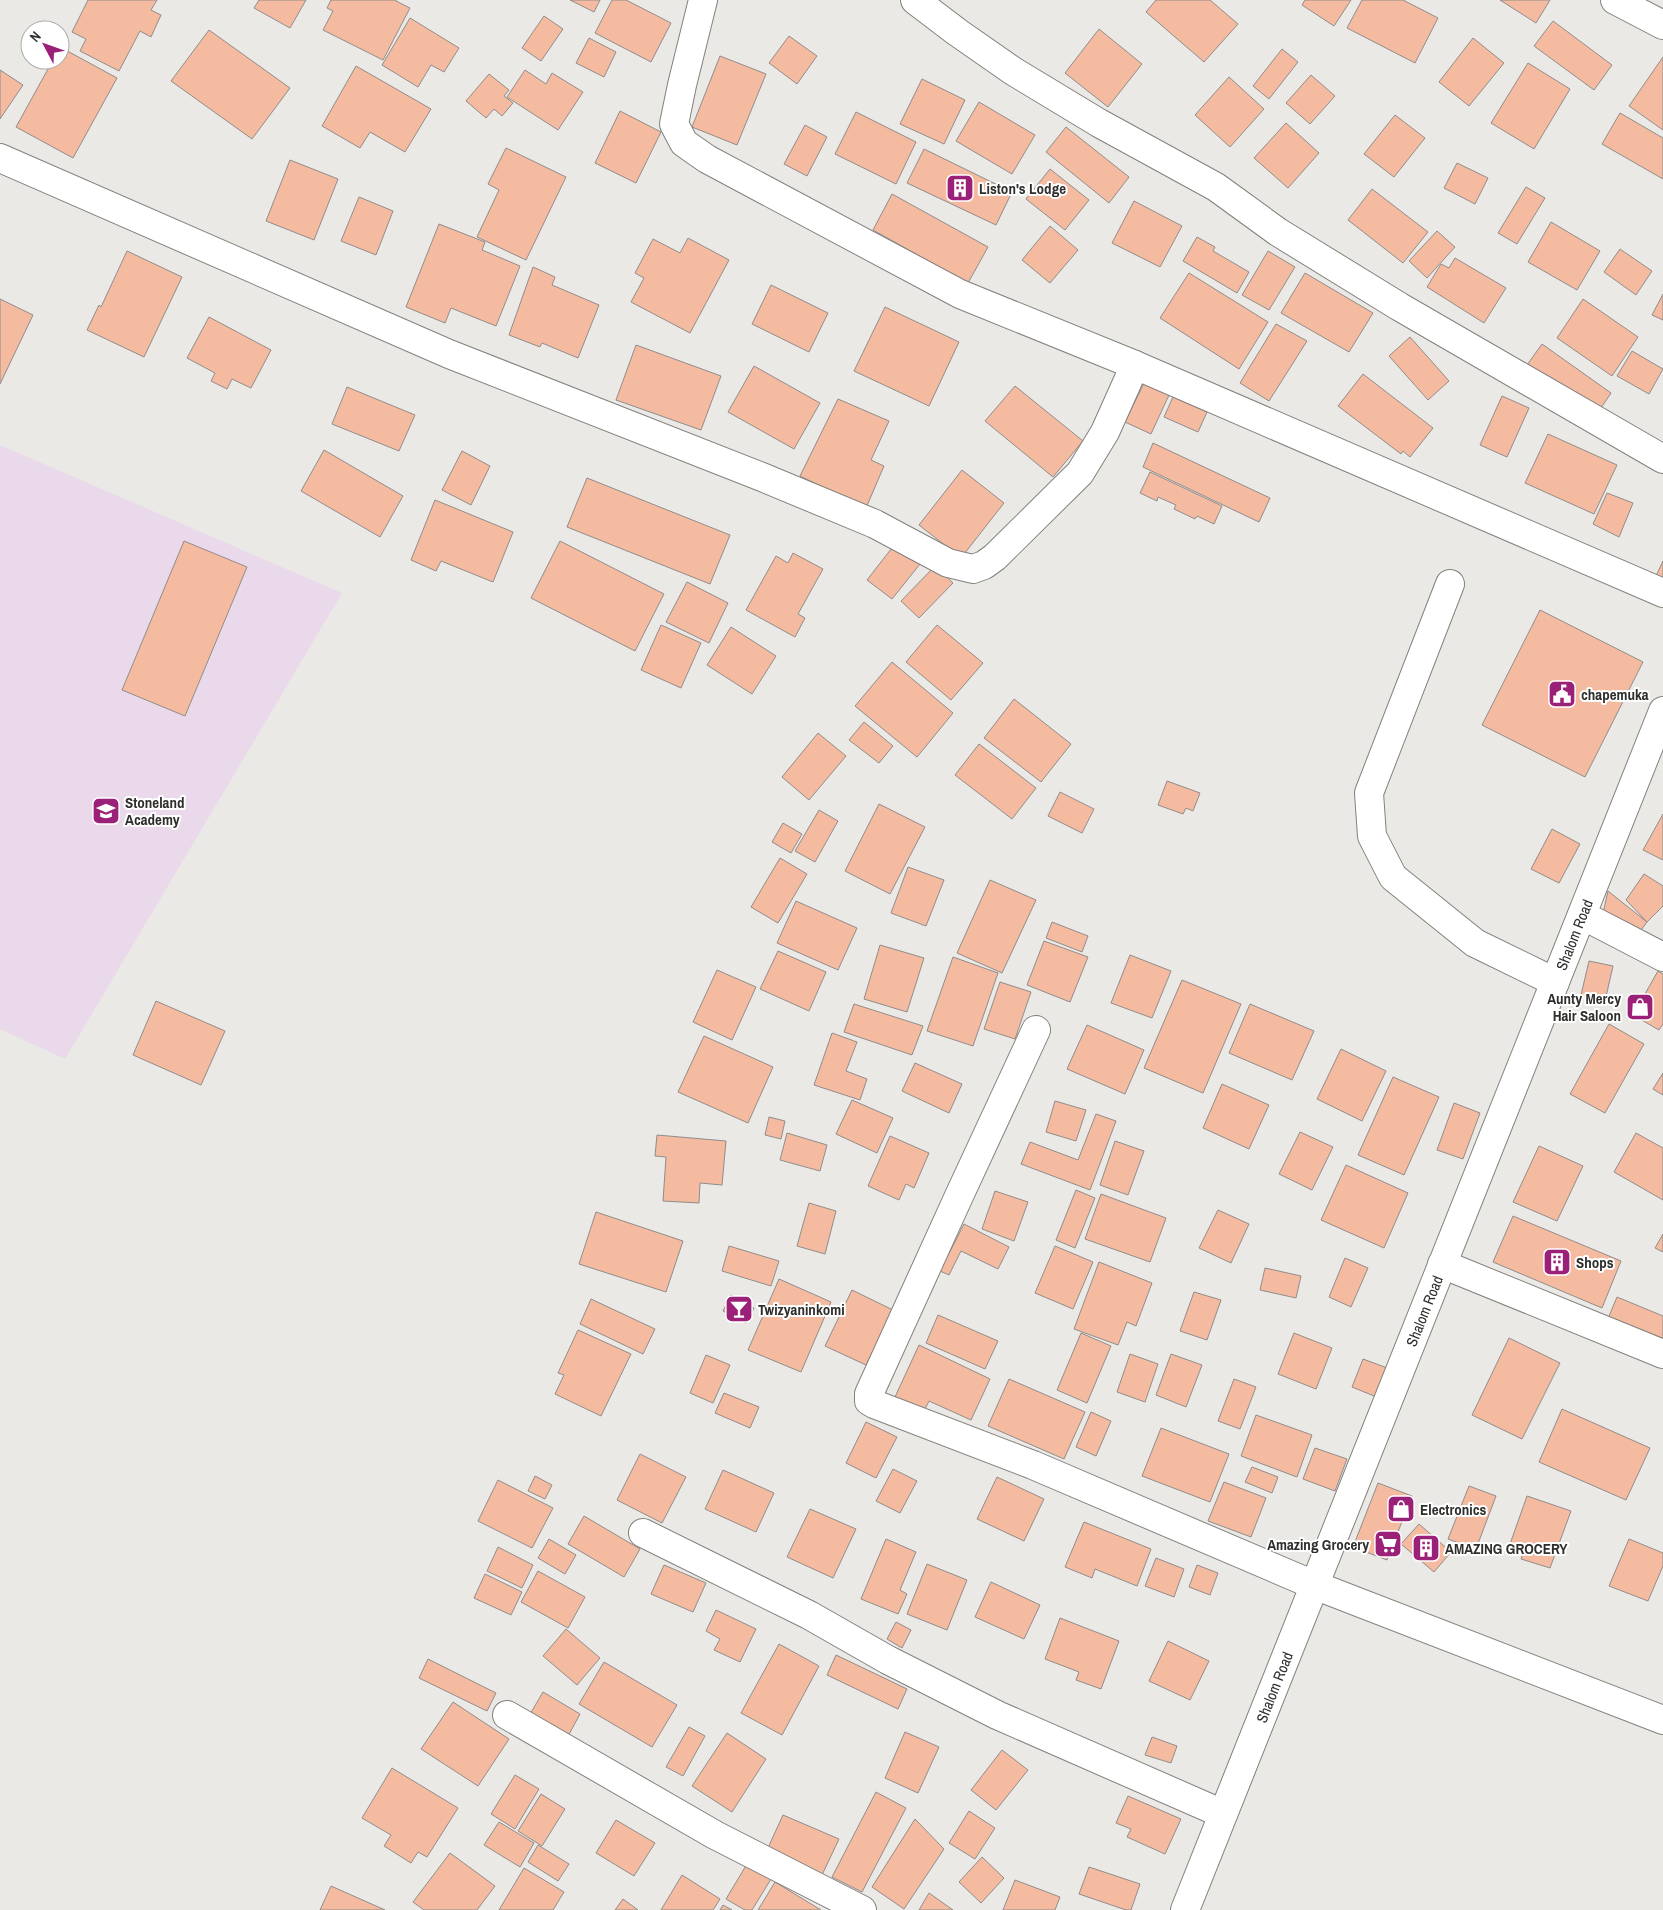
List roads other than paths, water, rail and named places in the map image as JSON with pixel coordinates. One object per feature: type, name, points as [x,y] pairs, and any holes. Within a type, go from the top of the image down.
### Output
[{"type":"street","points":[[703,0],[674,124],[684,144],[960,294],[1135,365],[1663,593]]},
{"type":"street","points":[[915,0],[956,32],[1030,81],[1099,123],[1216,187],[1278,232],[1400,307],[1663,460]]},
{"type":"street","points":[[1615,0],[1663,25]]},
{"type":"street","points":[[0,158],[449,354],[876,524],[948,563],[962,568],[973,570],[984,565],[994,557],[1080,473],[1105,432],[1135,365]]},
{"type":"street","points":[[1450,584],[1369,793],[1372,836],[1394,877],[1475,943],[1555,982]]},
{"type":"street","name":"Shalom Road","points":[[1185,1910],[1663,711]]},
{"type":"street","points":[[1582,916],[1663,957]]},
{"type":"street","points":[[1036,1030],[893,1344],[868,1394],[870,1401],[1033,1466],[1314,1585],[1663,1720]]},
{"type":"street","points":[[1442,1264],[1663,1354]]},
{"type":"street","points":[[643,1533],[809,1615],[888,1660],[997,1715],[1223,1814]]},
{"type":"street","points":[[507,1715],[716,1835],[862,1910]]},
{"type":"place","name":"Liston's Lodge","points":[[960,188]]},
{"type":"place","name":"chapemuka","points":[[1562,694]]},
{"type":"place","name":"Stoneland Academy","points":[[106,811]]},
{"type":"place","name":"Aunty Mercy Hair Saloon","points":[[1640,1007]]},
{"type":"place","name":"Shops","points":[[1557,1262]]},
{"type":"place","name":"Twizyaninkomi","points":[[739,1309]]},
{"type":"place","name":"Electronics","points":[[1401,1509]]},
{"type":"place","name":"Amazing Grocery","points":[[1388,1544]]},
{"type":"place","name":"AMAZING GROCERY","points":[[1426,1548]]}]
